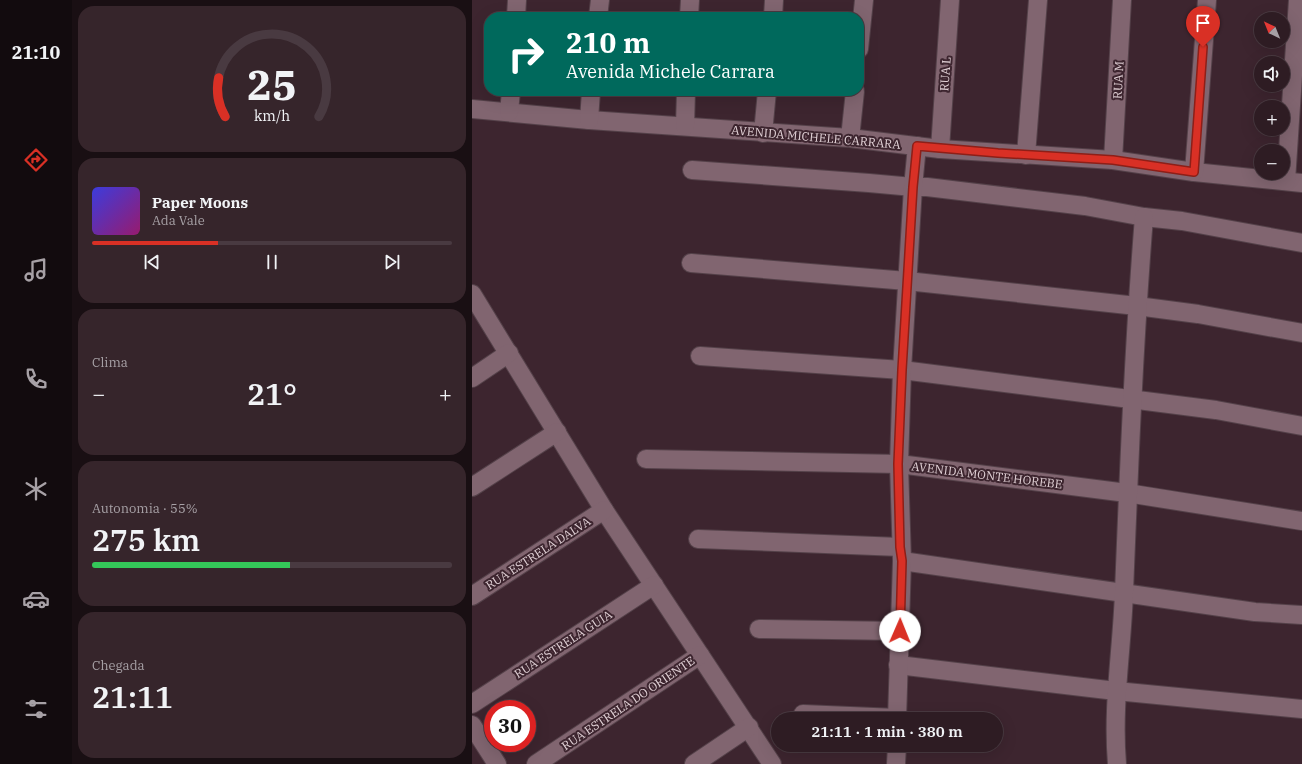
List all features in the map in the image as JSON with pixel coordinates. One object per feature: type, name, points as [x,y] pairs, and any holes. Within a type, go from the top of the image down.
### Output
[{"type":"street","points":[[516,12],[517,0]]},
{"type":"street","points":[[599,12],[600,0]]},
{"type":"street","points":[[689,12],[690,0]]},
{"type":"street","points":[[773,12],[774,0]]},
{"type":"street","points":[[863,12],[864,0]]},
{"type":"street","name":"RUA L","points":[[940,149],[950,0]]},
{"type":"street","points":[[1026,155],[1038,0]]},
{"type":"street","name":"RUA M","points":[[1113,160],[1122,0]]},
{"type":"street","points":[[1194,172],[1207,0]]},
{"type":"street","points":[[1294,182],[1298,0]]},
{"type":"street","points":[[509,112],[510,96]]},
{"type":"street","points":[[589,120],[591,96]]},
{"type":"street","points":[[685,126],[686,96]]},
{"type":"street","points":[[764,133],[767,96]]},
{"type":"street","points":[[850,138],[854,96]]},
{"type":"street","name":"AVENIDA MICHELE CARRARA","points":[[472,109],[589,120],[850,138],[940,149],[1113,160],[1194,172],[1294,182]]},
{"type":"street","points":[[897,712],[901,554],[898,464],[907,281],[917,146]]},
{"type":"street","points":[[692,170],[927,187],[1030,199],[1086,206],[1144,218],[1182,221],[1302,243]]},
{"type":"street","points":[[1117,764],[1116,691],[1124,594],[1127,493],[1137,306],[1144,218]]},
{"type":"street","points":[[691,264],[907,281],[1137,306],[1198,314],[1302,333]]},
{"type":"street","points":[[472,294],[604,510],[772,764]]},
{"type":"street","points":[[472,378],[509,353]]},
{"type":"street","points":[[700,356],[902,370],[1216,410],[1302,426]]},
{"type":"street","points":[[472,487],[557,432]]},
{"type":"street","name":"AVENIDA MONTE HOREBE","points":[[646,459],[898,464],[1127,493],[1302,521]]},
{"type":"street","name":"RUA ESTRELA DALVA","points":[[472,596],[604,510]]},
{"type":"street","points":[[698,539],[901,554],[1124,594],[1255,612],[1302,615]]},
{"type":"street","name":"RUA ESTRELA GUIA","points":[[472,704],[654,585]]},
{"type":"street","points":[[758,629],[900,631]]},
{"type":"street","name":"RUA ESTRELA DO ORIENTE","points":[[536,764],[700,655]]},
{"type":"street","points":[[898,665],[1116,691],[1302,709]]},
{"type":"street","points":[[472,725],[497,764]]},
{"type":"street","points":[[694,764],[748,727]]},
{"type":"street","points":[[896,764],[897,752]]},
{"type":"route","points":[[900,631],[902,561],[900,547],[898,464],[902,370],[913,187],[917,146],[940,149],[1113,160],[1194,172],[1203,47]]}]
